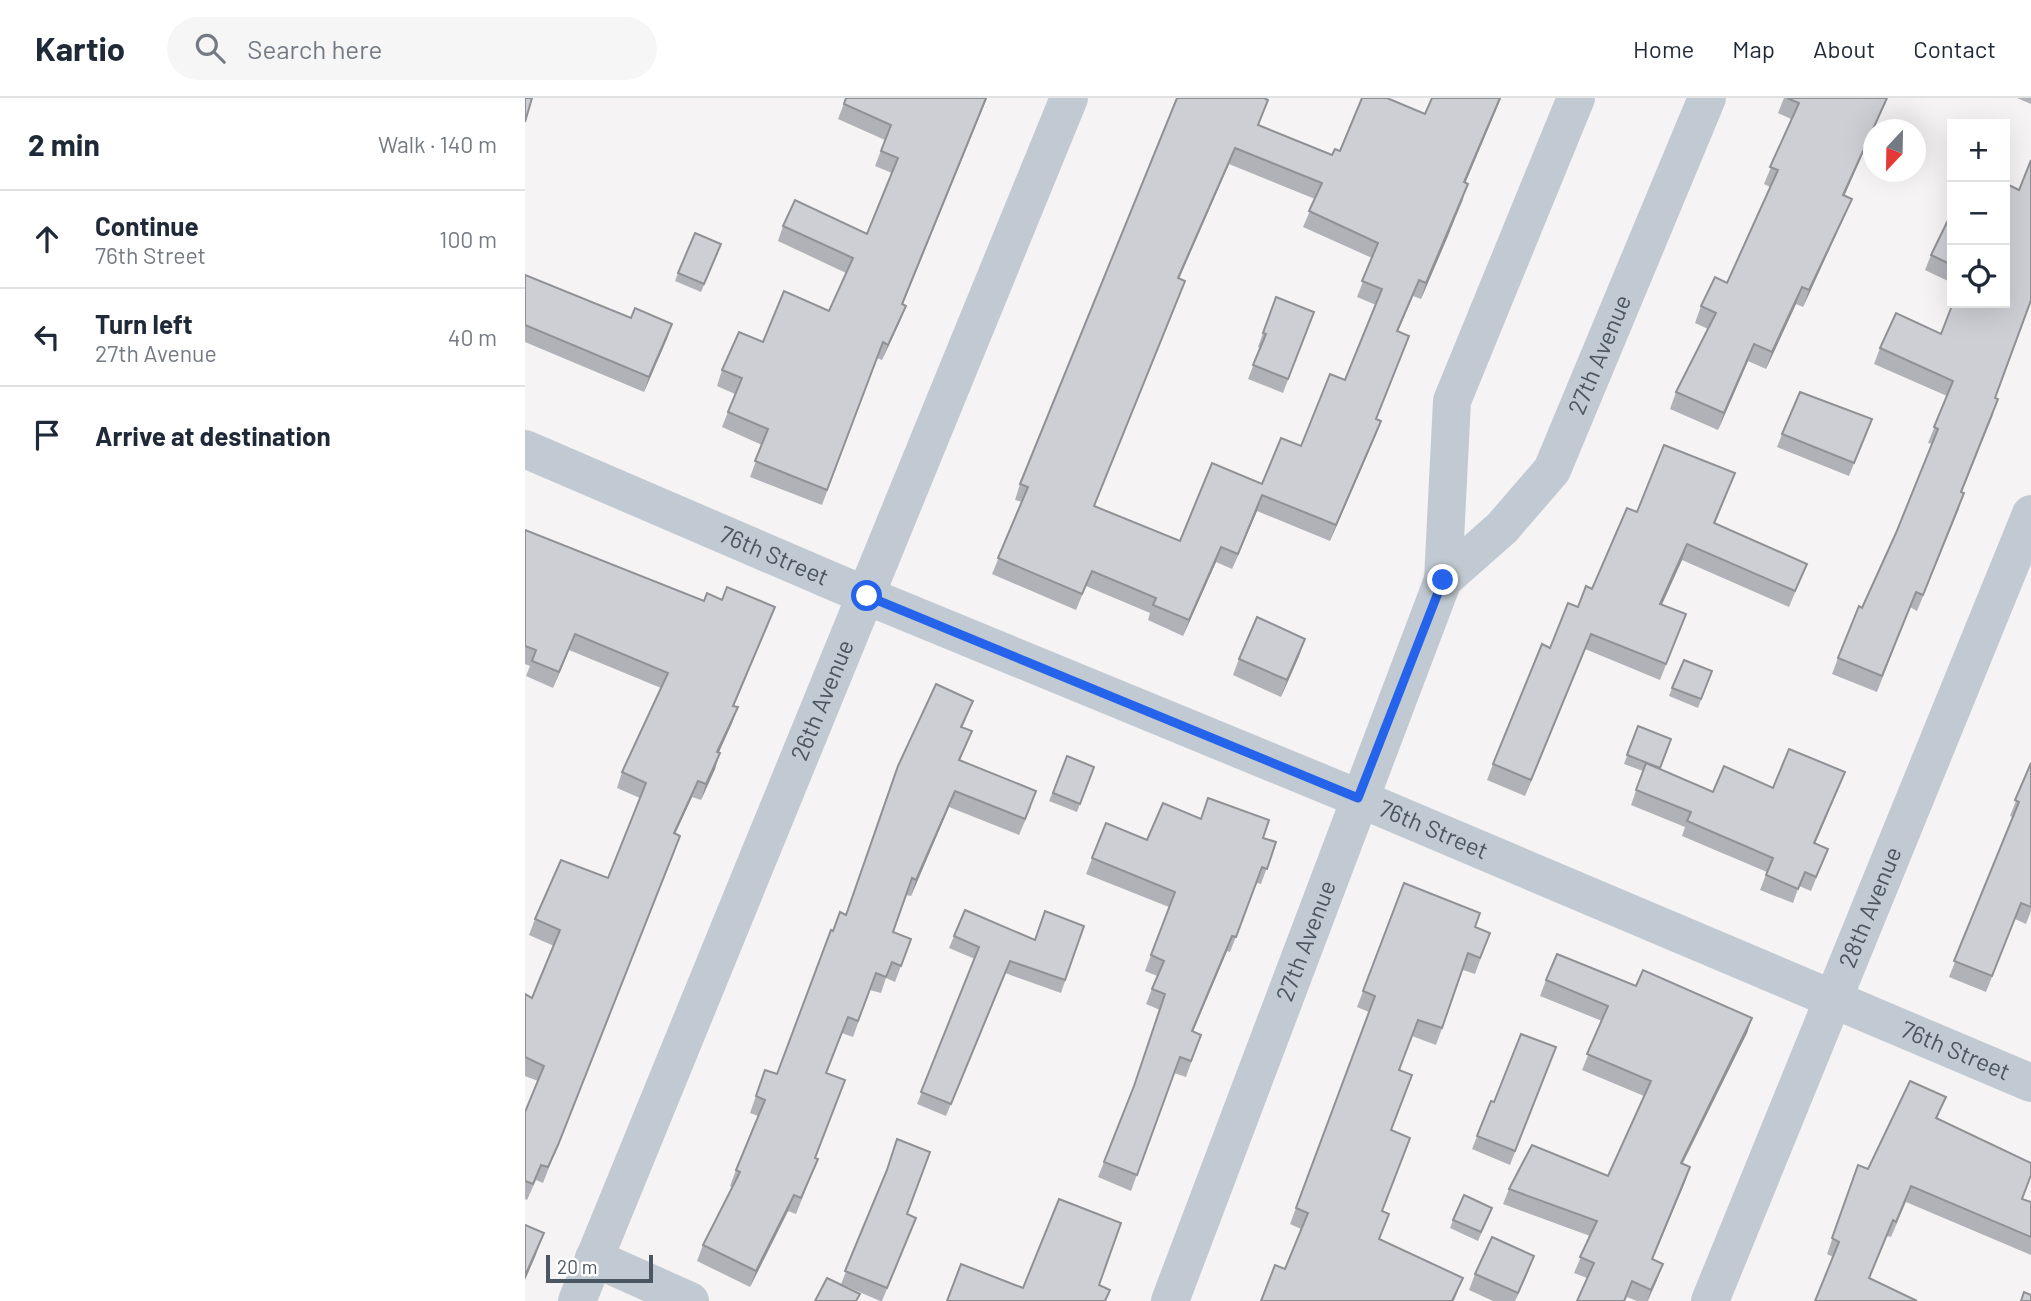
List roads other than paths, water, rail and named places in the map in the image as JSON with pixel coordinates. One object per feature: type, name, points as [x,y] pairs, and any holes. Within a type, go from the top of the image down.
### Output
[{"type":"street","name":"26th Avenue","points":[[577,1301],[1069,98]]},
{"type":"street","name":"27th Avenue","points":[[1170,1301],[1358,798],[1443,580],[1453,401],[1576,98]]},
{"type":"street","name":"27th Avenue","points":[[1443,580],[1502,528],[1552,470],[1707,98]]},
{"type":"street","name":"76th Street","points":[[525,449],[867,596],[1358,798],[2031,1083]]},
{"type":"street","name":"28th Avenue","points":[[1710,1301],[2031,514]]},
{"type":"street","points":[[594,1258],[690,1301]]}]
